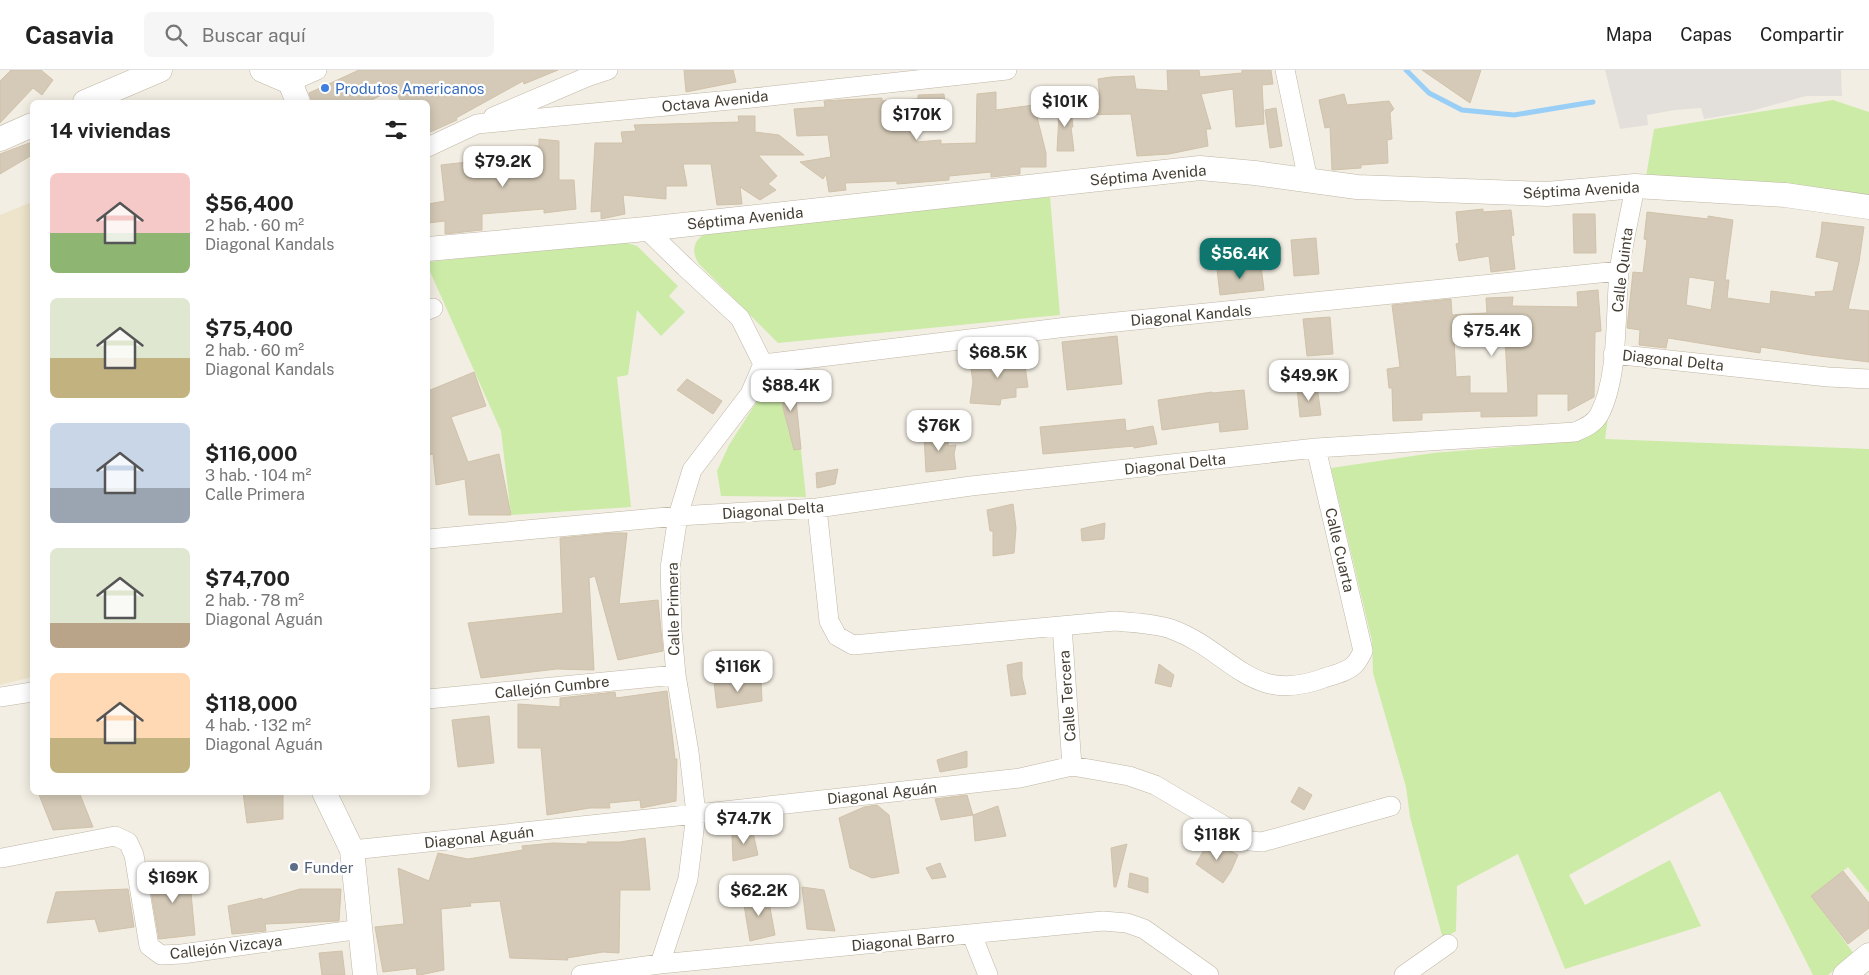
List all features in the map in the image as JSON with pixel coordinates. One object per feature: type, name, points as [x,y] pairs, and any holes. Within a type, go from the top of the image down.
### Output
[{"type":"street","points":[[90,100],[160,70]]},
{"type":"street","points":[[262,70],[294,92],[317,70]]},
{"type":"street","points":[[477,124],[587,77],[608,70]]},
{"type":"street","name":"Octava Avenida","points":[[430,146],[477,124],[752,98],[1007,70]]},
{"type":"street","points":[[1285,70],[1308,180]]},
{"type":"street","points":[[0,139],[30,126]]},
{"type":"street","name":"Séptima Avenida","points":[[430,249],[646,229],[1200,168],[1357,187],[1547,194],[1635,186],[1785,195],[1869,207]]},
{"type":"street","name":"Calle Quinta","points":[[1613,354],[1620,271],[1635,186]]},
{"type":"street","points":[[646,229],[740,318],[763,364]]},
{"type":"street","name":"Diagonal Kandals","points":[[763,364],[1066,327],[1620,271]]},
{"type":"street","name":"Diagonal Delta","points":[[430,539],[678,516],[816,508],[971,486],[1316,448],[1575,432],[1588,427],[1598,417],[1605,402],[1611,376],[1613,354],[1828,377],[1869,379]]},
{"type":"street","name":"Calle Primera","points":[[660,964],[688,879],[696,814],[689,752],[676,675],[672,631],[670,568],[678,516],[692,470],[750,394],[763,364]]},
{"type":"street","name":"Calle Cuarta","points":[[1062,626],[1115,621],[1148,624],[1171,629],[1209,649],[1243,673],[1264,683],[1286,687],[1319,680],[1355,665],[1363,651],[1316,448]]},
{"type":"street","points":[[816,508],[829,621],[837,636],[853,645],[1062,626]]},
{"type":"street","name":"Calle Tercera","points":[[1062,626],[1072,766]]},
{"type":"street","name":"Callejón Cumbre","points":[[430,699],[676,675]]},
{"type":"street","points":[[0,697],[30,692]]},
{"type":"street","name":"Diagonal Aguán","points":[[352,850],[1020,778],[1072,766],[1129,776],[1155,785],[1250,841],[1262,842],[1391,806]]},
{"type":"street","points":[[325,795],[352,850],[365,975]]},
{"type":"street","name":"Callejón Vizcaya","points":[[2,858],[115,836],[128,842],[134,855],[149,946],[162,955],[182,954],[361,929]]},
{"type":"street","name":"Diagonal Barro","points":[[581,975],[660,964],[1103,921],[1127,923],[1144,929],[1210,975]]},
{"type":"street","points":[[972,934],[988,975]]},
{"type":"street","points":[[1404,975],[1448,944]]},
{"type":"street","points":[[1845,975],[1869,955]]},
{"type":"shaded area","points":[[1605,70],[1841,70],[1842,96],[1806,96],[1751,111],[1704,119],[1701,108],[1675,110],[1647,115],[1648,125],[1620,129]]},
{"type":"shaded area","points":[[30,203],[30,678],[0,685],[0,215]]},
{"type":"green space","points":[[1833,100],[1869,112],[1869,195],[1841,191],[1646,177],[1654,129]]},
{"type":"green space","points":[[1050,197],[1060,315],[778,343],[699,264],[694,253],[698,239],[714,231]]},
{"type":"green space","points":[[621,241],[637,246],[678,286],[669,296],[685,312],[661,336],[637,310],[628,375],[617,377],[631,507],[511,515],[501,431],[430,271],[430,262]]},
{"type":"green space","points":[[780,369],[781,399],[789,434],[799,431],[806,497],[721,496],[717,471],[729,445],[777,370]]},
{"type":"green space","points":[[1608,418],[1605,439],[1869,449],[1869,893],[1848,867],[1811,896],[1854,954],[1828,975],[1813,975],[1720,791],[1569,875],[1585,905],[1670,860],[1701,926],[1565,969],[1518,854],[1457,886],[1456,931],[1443,939],[1410,817],[1406,787],[1373,673],[1372,641],[1331,468],[1433,453],[1576,441],[1594,432]]},
{"type":"building","points":[[11,70],[41,70],[53,80],[42,95],[33,88],[0,123],[0,81]]},
{"type":"building","points":[[359,70],[558,70],[524,84],[523,81],[456,118],[457,120],[430,132],[430,100],[400,100],[397,93],[393,95],[391,90],[372,100],[311,100],[309,93]]},
{"type":"building","points":[[684,70],[733,70],[736,82],[686,92]]},
{"type":"building","points":[[1167,70],[1199,70],[1200,77],[1242,73],[1242,70],[1271,70],[1273,84],[1262,85],[1264,124],[1236,127],[1233,89],[1201,94],[1211,129],[1206,129],[1208,146],[1169,154],[1137,156],[1131,114],[1072,115],[1072,100],[1100,99],[1098,79],[1134,76],[1136,89],[1168,91]]},
{"type":"building","points":[[1422,70],[1481,70],[1470,103]]},
{"type":"building","points":[[996,92],[996,110],[1034,105],[1046,153],[1046,167],[1020,167],[1020,174],[991,177],[991,172],[949,176],[949,180],[897,184],[897,181],[845,183],[846,190],[829,192],[826,174],[823,179],[800,162],[831,157],[828,135],[797,136],[794,109],[825,107],[824,101],[882,98],[882,101],[918,99],[918,95],[944,94],[946,113],[930,114],[930,117],[916,118],[917,142],[941,140],[941,144],[976,143],[977,94]]},
{"type":"building","points":[[1344,94],[1347,105],[1389,101],[1394,109],[1390,113],[1392,139],[1387,140],[1388,163],[1361,165],[1361,168],[1332,170],[1330,127],[1325,128],[1319,100]]},
{"type":"building","points":[[1060,97],[1066,97],[1068,110],[1071,110],[1074,151],[1057,151]]},
{"type":"building","points":[[1276,108],[1282,146],[1270,148],[1265,110]]},
{"type":"building","points":[[738,116],[755,116],[755,132],[779,135],[804,155],[758,155],[777,176],[768,184],[776,190],[760,200],[740,187],[742,204],[717,205],[711,164],[683,164],[687,186],[666,186],[666,199],[623,195],[625,214],[601,219],[601,211],[591,212],[595,143],[623,143],[621,132],[636,131],[634,125],[739,122]]},
{"type":"building","points":[[539,139],[559,141],[559,180],[574,180],[576,209],[544,213],[544,209],[482,214],[482,230],[445,234],[445,221],[430,223],[430,204],[445,201],[441,165],[467,162],[467,164],[478,164],[478,168],[511,166],[509,147],[539,146]]},
{"type":"building","points":[[30,143],[30,156],[0,174],[0,154]]},
{"type":"building","points":[[1483,209],[1483,212],[1511,210],[1514,235],[1511,236],[1515,269],[1491,272],[1489,256],[1459,261],[1456,244],[1459,243],[1456,212]]},
{"type":"building","points":[[1647,212],[1708,219],[1708,216],[1733,220],[1725,280],[1729,280],[1727,298],[1770,304],[1771,291],[1816,297],[1815,292],[1833,291],[1839,262],[1816,257],[1822,222],[1864,227],[1859,262],[1848,309],[1869,311],[1869,362],[1761,347],[1760,353],[1668,338],[1666,348],[1639,345],[1640,330],[1627,328],[1633,272],[1643,273],[1647,240],[1644,239]],"holes":[[[1689,277],[1715,281],[1711,310],[1686,305]]]},
{"type":"building","points":[[1573,214],[1595,214],[1596,253],[1574,253]]},
{"type":"building","points":[[1316,238],[1319,274],[1294,276],[1291,240]]},
{"type":"building","points":[[1261,265],[1264,290],[1220,295],[1217,269]]},
{"type":"building","points":[[1598,290],[1601,331],[1595,332],[1594,397],[1568,411],[1568,394],[1537,394],[1537,416],[1481,417],[1481,411],[1422,413],[1422,420],[1393,421],[1392,388],[1389,388],[1387,369],[1400,367],[1392,305],[1451,299],[1452,315],[1487,313],[1486,298],[1513,297],[1512,306],[1578,307],[1577,292]],"holes":[[[1505,337],[1508,393],[1470,393],[1470,376],[1456,377],[1454,340]]]},
{"type":"building","points":[[1330,317],[1333,354],[1307,356],[1303,319]]},
{"type":"building","points":[[1117,336],[1122,384],[1067,390],[1062,342]]},
{"type":"building","points":[[1023,352],[1028,387],[1016,388],[1016,397],[1001,399],[1000,405],[970,403],[973,382],[970,362]]},
{"type":"building","points":[[474,372],[486,406],[451,417],[468,462],[499,454],[511,515],[469,515],[465,479],[436,485],[433,454],[430,455],[430,390]]},
{"type":"building","points":[[687,379],[722,401],[713,414],[677,390]]},
{"type":"building","points":[[794,380],[801,449],[794,450],[783,408],[782,382]]},
{"type":"building","points":[[1317,386],[1321,415],[1300,417],[1297,388]]},
{"type":"building","points":[[1244,390],[1248,429],[1220,432],[1219,422],[1162,430],[1158,400],[1212,392]]},
{"type":"building","points":[[1125,419],[1126,431],[1153,426],[1157,444],[1134,448],[1134,446],[1043,454],[1040,427]]},
{"type":"building","points":[[949,430],[948,446],[956,445],[954,454],[956,469],[926,472],[924,435]]},
{"type":"building","points":[[838,469],[835,484],[817,488],[816,473]]},
{"type":"building","points":[[1013,504],[1016,528],[1014,553],[993,556],[993,531],[990,531],[987,510]]},
{"type":"building","points":[[1105,523],[1104,539],[1082,541],[1081,529]]},
{"type":"building","points":[[627,533],[619,604],[658,600],[663,651],[618,660],[595,576],[589,578],[594,670],[557,669],[481,678],[468,623],[563,613],[560,538]]},
{"type":"building","points":[[1022,662],[1022,677],[1026,694],[1011,696],[1007,665]]},
{"type":"building","points":[[1159,664],[1174,675],[1171,687],[1155,683]]},
{"type":"building","points":[[761,679],[762,701],[717,708],[714,682],[738,683]]},
{"type":"building","points":[[667,691],[675,759],[677,759],[676,801],[641,808],[640,800],[609,803],[610,808],[590,808],[547,815],[541,748],[518,748],[518,704],[560,707],[560,698],[615,692],[616,698]]},
{"type":"building","points":[[489,716],[494,763],[458,767],[452,720]]},
{"type":"building","points":[[967,751],[967,767],[940,772],[937,760]]},
{"type":"building","points":[[1299,787],[1312,795],[1304,810],[1291,802]]},
{"type":"building","points":[[39,795],[80,795],[93,827],[53,830]]},
{"type":"building","points":[[243,795],[283,795],[283,819],[247,823]]},
{"type":"building","points":[[967,795],[973,815],[941,820],[935,799]]},
{"type":"building","points":[[877,805],[889,815],[899,873],[872,878],[850,868],[839,818],[864,807]]},
{"type":"building","points":[[998,806],[1006,836],[975,841],[973,815]]},
{"type":"building","points":[[752,828],[758,855],[733,861],[732,834]]},
{"type":"building","points":[[645,838],[650,890],[620,890],[619,953],[603,952],[567,958],[568,960],[510,958],[500,901],[470,903],[471,906],[441,909],[444,970],[420,975],[417,975],[416,968],[383,972],[375,927],[404,924],[398,868],[429,881],[438,853],[468,859],[523,850],[522,846],[553,843],[587,844],[587,842],[620,842]]},
{"type":"building","points":[[1210,839],[1238,855],[1223,883],[1196,864]]},
{"type":"building","points":[[1127,844],[1116,887],[1114,887],[1111,848]]},
{"type":"building","points":[[940,863],[946,877],[932,879],[926,868]]},
{"type":"building","points":[[1843,871],[1869,903],[1869,928],[1848,944],[1811,896]]},
{"type":"building","points":[[189,872],[195,935],[159,939],[152,898],[151,873]]},
{"type":"building","points":[[1130,873],[1148,878],[1148,893],[1128,887]]},
{"type":"building","points":[[802,887],[824,890],[835,931],[807,929]]},
{"type":"building","points":[[128,889],[134,927],[99,932],[95,919],[47,923],[56,892]]},
{"type":"building","points":[[300,889],[341,889],[339,921],[265,924],[266,931],[232,934],[228,906],[262,898],[262,900]]},
{"type":"building","points":[[767,891],[775,935],[750,941],[743,899]]},
{"type":"building","points":[[342,951],[345,975],[322,975],[319,953]]},
{"type":"waterway","points":[[1406,70],[1429,93],[1462,110],[1514,115],[1593,102]]},
{"type":"place","name":"Produtos Americanos","points":[[325,88]]},
{"type":"place","name":"Funder","points":[[294,867]]}]
